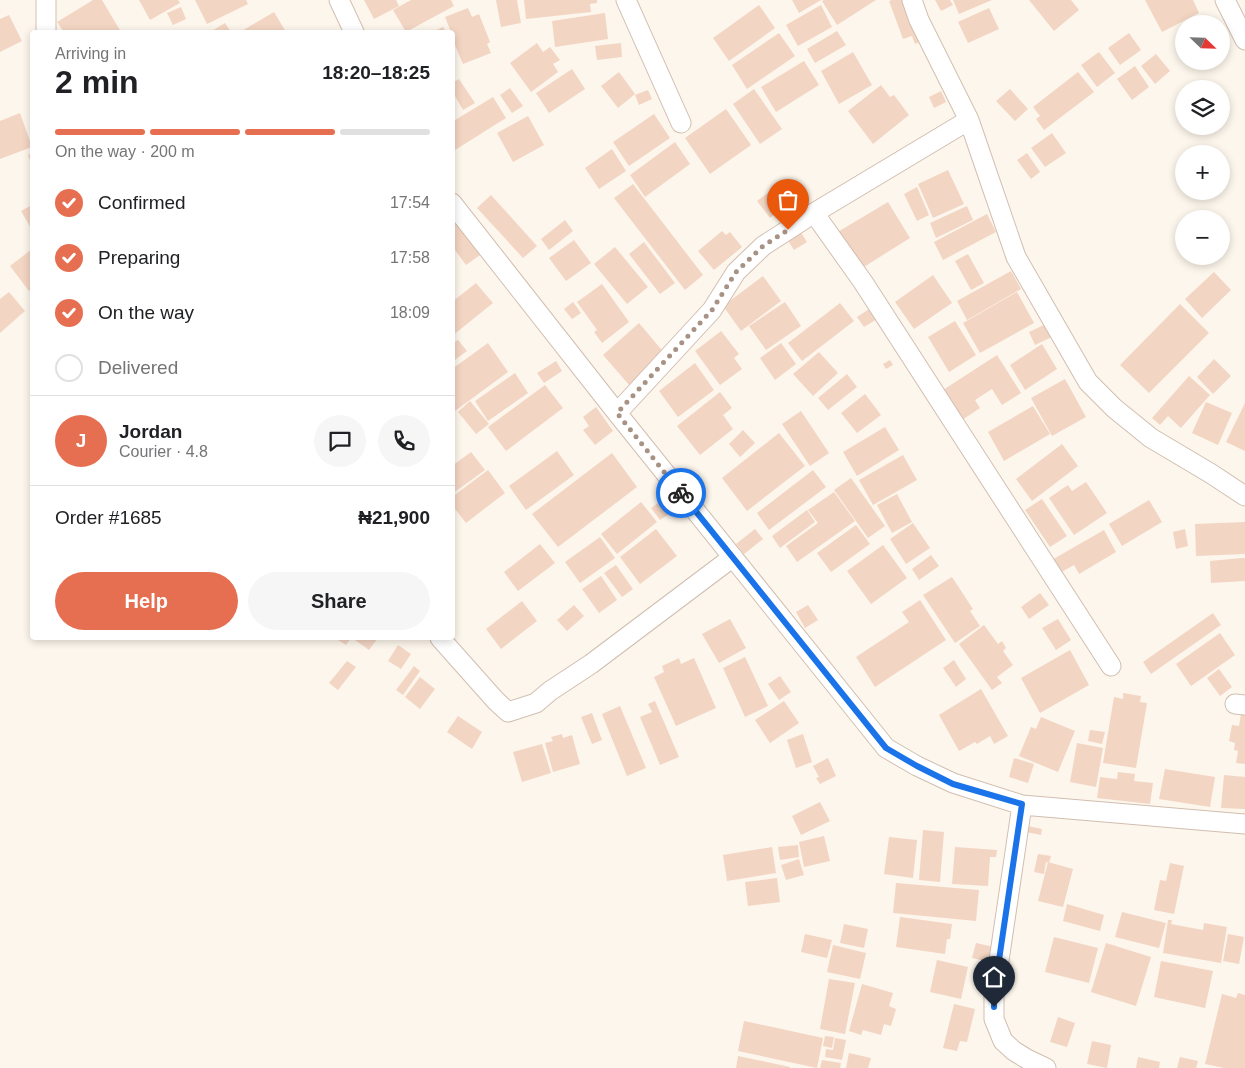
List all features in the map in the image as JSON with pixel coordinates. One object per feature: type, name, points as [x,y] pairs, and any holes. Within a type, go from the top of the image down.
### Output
[{"type":"street","points":[[46,0],[46,30]]},
{"type":"street","points":[[339,0],[353,30]]},
{"type":"street","points":[[626,0],[681,123]]},
{"type":"street","points":[[912,0],[918,20],[968,120],[1016,257],[1088,382],[1114,408],[1151,438],[1245,496]]},
{"type":"street","points":[[1225,0],[1245,40]]},
{"type":"street","points":[[617,413],[712,310],[736,272],[763,246],[968,120]]},
{"type":"street","points":[[455,207],[617,413],[886,748],[953,784],[1022,804],[1245,824]]},
{"type":"street","points":[[814,213],[863,282],[1111,666]]},
{"type":"street","points":[[442,640],[496,702],[508,712],[536,703],[733,557]]},
{"type":"street","points":[[1022,804],[994,994],[994,1019],[1003,1041],[1014,1051],[1046,1068]]},
{"type":"building","points":[[93,0],[102,0],[120,30],[63,30],[57,22]]},
{"type":"building","points":[[139,0],[178,0],[180,3],[150,20]]},
{"type":"building","points":[[195,0],[246,0],[248,4],[207,24]]},
{"type":"building","points":[[364,0],[396,0],[399,6],[374,19]]},
{"type":"building","points":[[411,0],[451,0],[454,6],[410,30],[405,30],[393,10]]},
{"type":"building","points":[[496,0],[517,0],[521,23],[501,27]]},
{"type":"building","points":[[524,0],[597,0],[597,3],[590,4],[591,12],[526,19]]},
{"type":"building","points":[[792,0],[821,0],[799,13]]},
{"type":"building","points":[[876,0],[837,25],[822,1]]},
{"type":"building","points":[[907,0],[922,41],[915,44],[912,36],[903,39],[889,1]]},
{"type":"building","points":[[935,0],[950,0],[953,5],[941,11]]},
{"type":"building","points":[[953,0],[992,0],[959,14]]},
{"type":"building","points":[[1029,0],[1071,0],[1079,10],[1054,31]]},
{"type":"building","points":[[1145,0],[1193,0],[1199,13],[1195,15],[1175,15],[1175,25],[1162,32]]},
{"type":"building","points":[[759,5],[775,28],[729,61],[713,38]]},
{"type":"building","points":[[821,5],[832,27],[798,46],[786,25]]},
{"type":"building","points":[[181,7],[186,19],[173,25],[167,13]]},
{"type":"building","points":[[468,8],[472,17],[479,14],[490,42],[487,44],[491,53],[463,64],[455,45],[455,30],[450,30],[445,17]]},
{"type":"building","points":[[989,8],[999,29],[968,43],[958,22]]},
{"type":"building","points":[[274,12],[285,30],[243,30]]},
{"type":"building","points":[[605,13],[608,39],[555,47],[552,21]]},
{"type":"building","points":[[9,15],[22,41],[0,52],[0,19]]},
{"type":"building","points":[[225,23],[230,30],[213,30]]},
{"type":"building","points":[[837,31],[846,45],[815,63],[807,49]]},
{"type":"building","points":[[779,33],[795,56],[747,89],[732,65]]},
{"type":"building","points":[[1129,33],[1141,50],[1120,65],[1108,48]]},
{"type":"building","points":[[537,43],[543,52],[550,47],[560,60],[553,64],[558,72],[531,92],[510,63]]},
{"type":"building","points":[[621,43],[622,57],[597,60],[595,46]]},
{"type":"building","points":[[853,52],[872,85],[839,104],[821,71]]},
{"type":"building","points":[[1099,52],[1115,73],[1097,87],[1081,65]]},
{"type":"building","points":[[1156,54],[1170,71],[1155,84],[1141,66]]},
{"type":"building","points":[[804,61],[819,85],[776,112],[761,87]]},
{"type":"building","points":[[1135,66],[1149,87],[1132,100],[1117,79]]},
{"type":"building","points":[[572,69],[585,89],[549,113],[536,93]]},
{"type":"building","points":[[619,72],[635,94],[618,108],[601,86]]},
{"type":"building","points":[[1078,72],[1094,92],[1044,130],[1036,119],[1040,116],[1033,107]]},
{"type":"building","points":[[459,79],[475,103],[463,110],[455,96],[455,81]]},
{"type":"building","points":[[881,85],[890,97],[894,95],[909,115],[873,144],[848,111]]},
{"type":"building","points":[[510,88],[523,106],[512,113],[500,95]]},
{"type":"building","points":[[754,89],[782,129],[760,144],[733,104]]},
{"type":"building","points":[[1010,89],[1028,109],[1015,121],[996,101]]},
{"type":"building","points":[[648,90],[652,99],[639,105],[635,95]]},
{"type":"building","points":[[941,91],[946,102],[934,108],[929,97]]},
{"type":"building","points":[[493,97],[506,118],[455,150],[455,120]]},
{"type":"building","points":[[726,109],[751,145],[710,174],[685,138]]},
{"type":"building","points":[[20,113],[30,141],[30,148],[0,159],[0,121]]},
{"type":"building","points":[[654,114],[670,138],[629,166],[613,142]]},
{"type":"building","points":[[528,116],[544,145],[513,162],[497,133]]},
{"type":"building","points":[[1052,133],[1066,153],[1045,167],[1031,148]]},
{"type":"building","points":[[675,142],[690,164],[645,197],[630,175]]},
{"type":"building","points":[[612,149],[626,171],[599,189],[585,168]]},
{"type":"building","points":[[1027,153],[1040,172],[1031,179],[1017,160]]},
{"type":"building","points":[[948,170],[964,204],[933,218],[918,184]]},
{"type":"building","points":[[633,184],[703,275],[685,290],[614,198]]},
{"type":"building","points":[[777,186],[789,202],[770,218],[757,201]]},
{"type":"building","points":[[917,187],[929,215],[917,221],[904,194]]},
{"type":"building","points":[[491,195],[537,246],[523,258],[477,208]]},
{"type":"building","points":[[888,202],[910,238],[859,270],[836,233]]},
{"type":"building","points":[[30,206],[30,227],[21,211]]},
{"type":"building","points":[[967,206],[973,220],[936,238],[930,223]]},
{"type":"building","points":[[987,214],[996,232],[943,260],[934,242]]},
{"type":"building","points":[[460,219],[483,253],[466,265],[455,250],[455,222]]},
{"type":"building","points":[[565,220],[573,231],[549,250],[541,239]]},
{"type":"building","points":[[722,231],[726,235],[730,232],[742,247],[714,270],[698,251]]},
{"type":"building","points":[[800,231],[807,242],[794,250],[787,239]]},
{"type":"building","points":[[574,240],[591,263],[566,281],[549,258]]},
{"type":"building","points":[[644,242],[675,283],[660,294],[629,254]]},
{"type":"building","points":[[615,247],[648,287],[627,304],[594,264]]},
{"type":"building","points":[[30,251],[30,290],[29,291],[10,266]]},
{"type":"building","points":[[968,254],[984,283],[971,290],[955,261]]},
{"type":"building","points":[[1011,271],[1021,289],[967,320],[957,301]]},
{"type":"building","points":[[1214,272],[1231,290],[1202,318],[1185,299]]},
{"type":"building","points":[[933,275],[952,303],[914,329],[895,302]]},
{"type":"building","points":[[763,276],[781,301],[741,331],[723,306]]},
{"type":"building","points":[[476,283],[493,303],[455,334],[455,300]]},
{"type":"building","points":[[602,284],[629,322],[602,343],[594,332],[597,330],[577,302]]},
{"type":"building","points":[[9,292],[25,311],[0,333],[0,299]]},
{"type":"building","points":[[1017,292],[1034,323],[980,353],[963,323]]},
{"type":"building","points":[[573,302],[581,313],[572,319],[564,309]]},
{"type":"building","points":[[785,302],[801,326],[766,350],[749,326]]},
{"type":"building","points":[[840,303],[854,321],[802,361],[788,343]]},
{"type":"building","points":[[1180,304],[1209,333],[1149,393],[1120,365]]},
{"type":"building","points":[[872,307],[879,318],[864,327],[857,317]]},
{"type":"building","points":[[955,321],[976,355],[949,372],[928,337]]},
{"type":"building","points":[[639,323],[666,355],[630,386],[603,355]]},
{"type":"building","points":[[1048,323],[1054,336],[1035,345],[1029,332]]},
{"type":"building","points":[[721,331],[739,354],[734,358],[742,369],[720,385],[695,351]]},
{"type":"building","points":[[458,340],[467,351],[455,360],[455,342]]},
{"type":"building","points":[[488,343],[508,372],[455,411],[455,367]]},
{"type":"building","points":[[781,343],[796,364],[775,380],[760,358]]},
{"type":"building","points":[[1042,344],[1057,369],[1025,390],[1010,365]]},
{"type":"building","points":[[819,352],[838,373],[813,396],[793,374]]},
{"type":"building","points":[[997,355],[1021,393],[1002,405],[992,389],[975,400],[980,408],[962,420],[943,390]]},
{"type":"building","points":[[1214,359],[1231,376],[1213,394],[1197,377]]},
{"type":"building","points":[[890,360],[893,365],[886,369],[883,364]]},
{"type":"building","points":[[556,361],[562,371],[544,383],[537,373]]},
{"type":"building","points":[[695,363],[714,390],[678,417],[659,391]]},
{"type":"building","points":[[515,373],[528,393],[488,421],[475,401]]},
{"type":"building","points":[[847,374],[857,387],[828,410],[818,398]]},
{"type":"building","points":[[1189,376],[1210,395],[1181,428],[1168,416],[1160,425],[1152,418]]},
{"type":"building","points":[[1065,379],[1086,417],[1052,436],[1031,398]]},
{"type":"building","points":[[545,385],[563,408],[506,451],[488,427]]},
{"type":"building","points":[[720,392],[732,408],[723,415],[733,429],[700,455],[677,426]]},
{"type":"building","points":[[865,394],[881,415],[857,433],[841,413]]},
{"type":"building","points":[[470,401],[489,424],[476,434],[458,412]]},
{"type":"building","points":[[1206,402],[1232,413],[1218,445],[1192,433]]},
{"type":"building","points":[[1245,403],[1245,451],[1226,442]]},
{"type":"building","points":[[1033,406],[1050,434],[1004,461],[988,432]]},
{"type":"building","points":[[596,407],[613,431],[595,445],[583,430],[589,426],[583,417]]},
{"type":"building","points":[[801,411],[829,453],[810,466],[782,424]]},
{"type":"building","points":[[885,427],[899,450],[857,476],[843,452]]},
{"type":"building","points":[[743,430],[755,443],[740,457],[729,444]]},
{"type":"building","points":[[779,433],[805,466],[747,511],[722,478]]},
{"type":"building","points":[[1062,444],[1078,466],[1032,501],[1016,479]]},
{"type":"building","points":[[557,451],[574,475],[526,510],[509,486]]},
{"type":"building","points":[[471,452],[485,470],[455,492],[455,464]]},
{"type":"building","points":[[612,453],[637,487],[558,547],[532,514]]},
{"type":"building","points":[[903,455],[917,480],[873,505],[859,480]]},
{"type":"building","points":[[488,470],[505,493],[466,523],[455,509],[455,495]]},
{"type":"building","points":[[813,470],[826,487],[769,530],[757,513]]},
{"type":"building","points":[[851,478],[885,526],[868,538],[834,490]]},
{"type":"building","points":[[1086,482],[1107,513],[1074,535],[1049,498],[1068,485],[1072,491]]},
{"type":"building","points":[[834,492],[855,521],[797,562],[786,546],[818,523],[808,510]]},
{"type":"building","points":[[897,494],[912,522],[892,533],[877,505]]},
{"type":"building","points":[[668,496],[676,509],[660,520],[651,508]]},
{"type":"building","points":[[1042,499],[1067,536],[1050,547],[1025,510]]},
{"type":"building","points":[[1149,500],[1162,522],[1122,546],[1109,524]]},
{"type":"building","points":[[641,502],[657,522],[617,554],[601,534]]},
{"type":"building","points":[[807,510],[815,522],[780,548],[772,536]]},
{"type":"building","points":[[1245,522],[1245,554],[1196,556],[1195,524]]},
{"type":"building","points":[[913,523],[930,548],[906,564],[890,539]]},
{"type":"building","points":[[856,525],[870,544],[831,572],[817,553]]},
{"type":"building","points":[[656,529],[677,556],[640,584],[620,557]]},
{"type":"building","points":[[755,529],[763,539],[744,554],[736,544]]},
{"type":"building","points":[[1185,529],[1188,546],[1176,549],[1173,532]]},
{"type":"building","points":[[1104,530],[1116,552],[1079,574],[1074,565],[1058,574],[1050,561]]},
{"type":"building","points":[[600,537],[615,558],[580,583],[565,562]]},
{"type":"building","points":[[540,544],[555,563],[518,591],[504,572]]},
{"type":"building","points":[[883,545],[907,578],[871,604],[847,571]]},
{"type":"building","points":[[931,555],[939,566],[919,580],[912,569]]},
{"type":"building","points":[[1245,558],[1245,581],[1211,583],[1210,561]]},
{"type":"building","points":[[616,565],[633,589],[622,597],[604,573]]},
{"type":"building","points":[[601,576],[617,600],[599,613],[582,589]]},
{"type":"building","points":[[952,577],[973,609],[970,611],[980,626],[955,643],[923,595]]},
{"type":"building","points":[[1040,593],[1049,605],[1029,619],[1021,607]]},
{"type":"building","points":[[920,600],[946,640],[875,687],[856,657],[909,622],[902,612]]},
{"type":"building","points":[[522,601],[537,621],[501,649],[486,629]]},
{"type":"building","points":[[574,605],[584,616],[567,631],[557,620]]},
{"type":"building","points":[[808,605],[818,620],[805,628],[796,612]]},
{"type":"building","points":[[1213,613],[1221,625],[1151,674],[1143,662]]},
{"type":"building","points":[[730,619],[746,648],[719,663],[702,634]]},
{"type":"building","points":[[1058,619],[1071,640],[1056,650],[1042,628]]},
{"type":"building","points":[[984,625],[998,644],[1002,641],[1006,648],[1003,651],[1013,665],[997,677],[1002,683],[992,690],[959,644]]},
{"type":"building","points":[[1220,633],[1235,655],[1191,686],[1176,664]]},
{"type":"building","points":[[338,640],[350,640],[346,645]]},
{"type":"building","points":[[355,640],[376,640],[369,650]]},
{"type":"building","points":[[398,645],[411,654],[401,669],[388,661]]},
{"type":"building","points":[[1070,650],[1089,685],[1040,713],[1021,678]]},
{"type":"building","points":[[745,657],[768,706],[745,717],[723,668]]},
{"type":"building","points":[[679,658],[681,664],[694,658],[716,708],[676,726],[654,677],[664,672],[662,666]]},
{"type":"building","points":[[954,660],[966,679],[956,687],[943,668]]},
{"type":"building","points":[[347,661],[356,667],[338,690],[329,683]]},
{"type":"building","points":[[414,666],[420,671],[403,695],[396,690]]},
{"type":"building","points":[[1219,669],[1232,687],[1220,696],[1207,678]]},
{"type":"building","points":[[780,676],[791,692],[779,700],[768,684]]},
{"type":"building","points":[[420,677],[435,689],[420,709],[405,697]]},
{"type":"building","points":[[981,689],[1008,736],[994,744],[990,736],[977,744],[975,742],[959,751],[939,715]]},
{"type":"building","points":[[1123,693],[1141,696],[1140,702],[1147,703],[1136,768],[1103,763],[1114,697],[1123,699]]},
{"type":"building","points":[[655,701],[679,757],[660,765],[640,717],[652,712],[648,704]]},
{"type":"building","points":[[784,701],[799,723],[770,743],[755,720]]},
{"type":"building","points":[[620,706],[646,768],[627,776],[602,714]]},
{"type":"building","points":[[1242,708],[1245,709],[1245,764],[1236,763],[1238,751],[1234,750],[1235,743],[1229,741],[1232,725],[1239,726]]},
{"type":"building","points":[[592,713],[602,740],[592,744],[581,717]]},
{"type":"building","points":[[458,716],[482,732],[472,749],[447,732]]},
{"type":"building","points":[[1041,717],[1075,731],[1058,772],[1019,756],[1031,727],[1036,729]]},
{"type":"building","points":[[1090,730],[1105,732],[1102,744],[1088,741]]},
{"type":"building","points":[[562,734],[563,738],[572,735],[580,764],[553,772],[545,743],[553,741],[551,737]]},
{"type":"building","points":[[803,734],[812,762],[796,768],[787,740]]},
{"type":"building","points":[[1077,743],[1103,748],[1096,787],[1070,782]]},
{"type":"building","points":[[542,744],[551,773],[522,782],[513,752]]},
{"type":"building","points":[[828,758],[836,776],[820,784],[816,778],[819,777],[813,766]]},
{"type":"building","points":[[1014,758],[1034,764],[1028,783],[1009,777]]},
{"type":"building","points":[[1165,769],[1215,777],[1210,807],[1159,799]]},
{"type":"building","points":[[1118,772],[1135,774],[1134,781],[1153,783],[1150,804],[1097,798],[1100,777],[1117,779]]},
{"type":"building","points":[[1224,775],[1245,777],[1245,809],[1221,808]]},
{"type":"building","points":[[820,802],[830,821],[801,835],[792,816]]},
{"type":"building","points":[[1028,826],[1042,829],[1041,835],[1026,832]]},
{"type":"building","points":[[923,830],[944,832],[940,882],[919,880]]},
{"type":"building","points":[[824,836],[830,861],[804,867],[799,842]]},
{"type":"building","points":[[889,837],[917,840],[913,878],[884,874]]},
{"type":"building","points":[[798,845],[799,857],[780,860],[778,847]]},
{"type":"building","points":[[772,847],[776,873],[727,881],[723,855]]},
{"type":"building","points":[[955,847],[997,850],[996,857],[990,857],[988,886],[952,884]]},
{"type":"building","points":[[1038,854],[1051,856],[1049,863],[1046,862],[1044,874],[1034,872]]},
{"type":"building","points":[[799,859],[804,875],[786,880],[781,865]]},
{"type":"building","points":[[1048,862],[1073,869],[1063,907],[1038,901]]},
{"type":"building","points":[[1170,863],[1184,866],[1174,914],[1154,910],[1160,880],[1166,881]]},
{"type":"building","points":[[777,878],[780,902],[748,906],[745,882]]},
{"type":"building","points":[[896,883],[979,890],[976,921],[893,913]]},
{"type":"building","points":[[1067,904],[1104,915],[1100,931],[1063,921]]},
{"type":"building","points":[[1122,912],[1166,923],[1159,948],[1115,937]]},
{"type":"building","points":[[900,917],[952,924],[945,954],[896,947]]},
{"type":"building","points":[[1168,920],[1172,920],[1171,924],[1203,930],[1204,923],[1227,927],[1221,963],[1163,953]]},
{"type":"building","points":[[844,924],[868,929],[864,948],[840,943]]},
{"type":"building","points":[[805,934],[832,940],[827,958],[801,952]]},
{"type":"building","points":[[1228,934],[1244,937],[1239,964],[1223,961]]},
{"type":"building","points":[[1054,937],[1098,948],[1089,983],[1045,972]]},
{"type":"building","points":[[976,943],[994,947],[991,962],[972,958]]},
{"type":"building","points":[[1106,943],[1151,957],[1136,1006],[1091,992]]},
{"type":"building","points":[[833,945],[866,953],[860,979],[827,972]]},
{"type":"building","points":[[937,960],[968,967],[961,999],[930,992]]},
{"type":"building","points":[[1161,961],[1213,971],[1205,1008],[1154,997]]},
{"type":"building","points":[[829,979],[855,983],[845,1034],[820,1029]]},
{"type":"building","points":[[862,984],[893,993],[889,1006],[896,1009],[891,1026],[884,1024],[881,1035],[863,1030],[861,1035],[849,1031]]},
{"type":"building","points":[[1238,993],[1245,995],[1245,1068],[1224,1068],[1205,1064],[1222,994],[1236,998]]},
{"type":"building","points":[[954,1004],[975,1009],[967,1042],[960,1041],[957,1051],[943,1048]]},
{"type":"building","points":[[1058,1017],[1075,1023],[1067,1047],[1050,1042]]},
{"type":"building","points":[[744,1021],[823,1038],[817,1068],[738,1051]]},
{"type":"building","points":[[825,1036],[834,1037],[832,1048],[823,1046]]},
{"type":"building","points":[[835,1038],[846,1040],[842,1060],[825,1057],[826,1049],[833,1050]]},
{"type":"building","points":[[1092,1041],[1111,1045],[1107,1068],[1087,1064]]},
{"type":"building","points":[[849,1053],[871,1058],[868,1068],[846,1068]]},
{"type":"building","points":[[738,1056],[790,1067],[790,1068],[736,1068]]},
{"type":"building","points":[[1138,1057],[1160,1062],[1159,1068],[1136,1068]]},
{"type":"building","points":[[1180,1057],[1198,1061],[1196,1068],[1177,1068]]},
{"type":"building","points":[[822,1060],[841,1063],[840,1068],[820,1068]]},
{"type":"way so far","points":[[681,493],[617,413],[712,310],[736,272],[763,246],[788,230]]},
{"type":"route","points":[[681,493],[886,748],[953,784],[1022,804],[994,994],[994,1007]]}]
